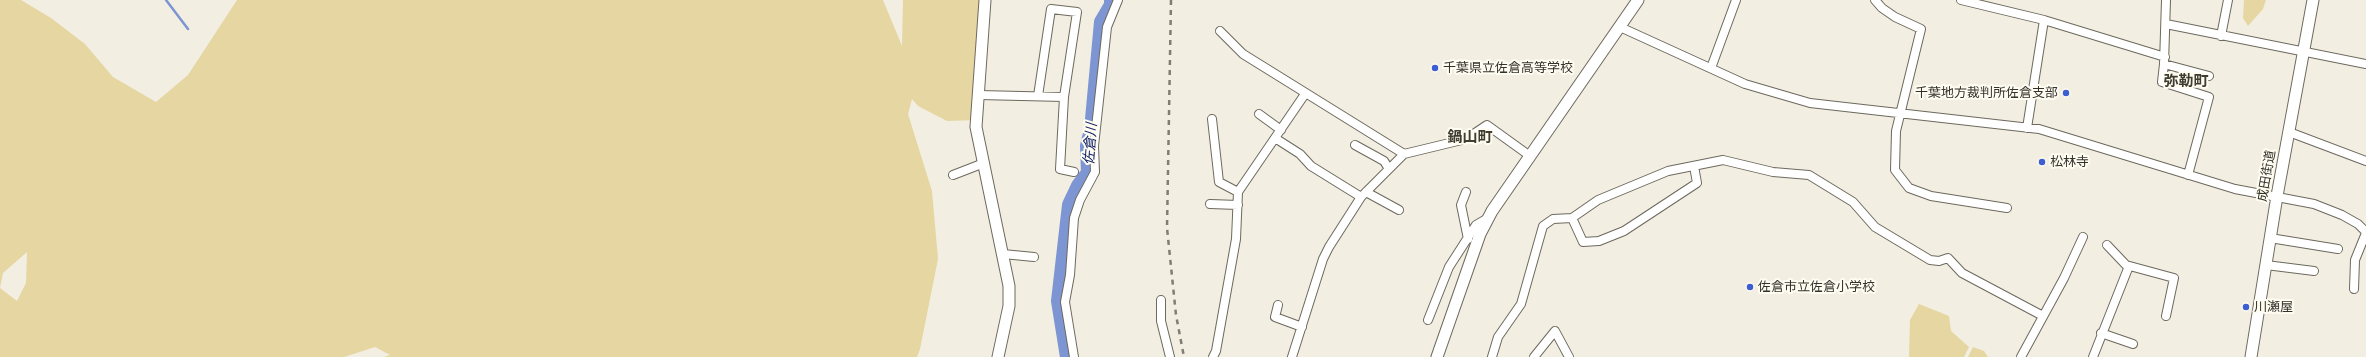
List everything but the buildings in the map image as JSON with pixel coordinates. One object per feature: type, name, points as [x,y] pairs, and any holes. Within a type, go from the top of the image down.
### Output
[{"type":"street","points":[[985,0],[976,127],[1009,286],[1009,306],[998,357]]},
{"type":"street","points":[[1074,357],[1065,302],[1070,275],[1074,218],[1080,200],[1095,172],[1094,146],[1107,27],[1118,0]]},
{"type":"street","points":[[1437,357],[1480,234],[1488,218],[1638,0]]},
{"type":"street","points":[[1711,68],[1736,0]]},
{"type":"street","points":[[1875,0],[1882,8],[1894,17],[1921,29],[1921,37],[1896,131],[1895,170],[1909,188],[1931,196],[2007,208]]},
{"type":"street","points":[[1961,0],[2044,20],[2209,76]]},
{"type":"street","points":[[2166,0],[2165,60],[2162,82],[2209,97],[2188,174]]},
{"type":"street","points":[[2221,36],[2228,0]]},
{"type":"street","name":"成田街道","points":[[2251,357],[2277,196],[2313,0]]},
{"type":"street","points":[[1038,96],[1051,9],[1077,12],[1064,97],[1060,169],[1074,172]]},
{"type":"street","points":[[2027,128],[2044,20]]},
{"type":"street","points":[[2166,24],[2366,64]]},
{"type":"street","points":[[1620,27],[1746,84],[1810,103],[2027,128],[2056,133],[2096,148],[2235,189],[2314,204],[2342,215],[2358,224],[2366,232],[2355,260],[2354,289]]},
{"type":"street","points":[[1220,30],[1243,54],[1305,94],[1404,154]]},
{"type":"street","points":[[1216,356],[1236,239],[1238,192],[1305,94]]},
{"type":"street","points":[[978,95],[1064,97]]},
{"type":"street","points":[[1259,114],[1281,130]]},
{"type":"street","points":[[1212,119],[1219,182],[1238,192]]},
{"type":"street","points":[[1292,357],[1323,259],[1364,194],[1404,154],[1466,139],[1487,125],[1530,156]]},
{"type":"street","points":[[2289,132],[2366,161]]},
{"type":"street","points":[[1275,138],[1300,154],[1311,166],[1364,194],[1399,210]]},
{"type":"street","points":[[1355,145],[1384,161],[1389,169]]},
{"type":"street","points":[[1492,357],[1498,337],[1520,304],[1543,226],[1553,219],[1572,218],[1598,200],[1668,172],[1723,160],[1773,172],[1809,175],[1853,202],[1875,227],[1930,260],[1939,261],[1948,258],[1962,273],[2042,316]]},
{"type":"street","points":[[953,175],[984,163]]},
{"type":"street","points":[[1572,218],[1583,242],[1599,241],[1624,230],[1697,183],[1694,166]]},
{"type":"street","points":[[1466,192],[1460,205],[1468,238]]},
{"type":"street","points":[[1210,204],[1238,205]]},
{"type":"street","points":[[1428,320],[1449,267],[1476,225],[1488,218]]},
{"type":"street","points":[[2021,357],[2064,278],[2083,237]]},
{"type":"street","points":[[2270,238],[2338,249]]},
{"type":"street","points":[[2107,245],[2129,266],[2174,278],[2166,316]]},
{"type":"street","points":[[1002,254],[1034,257]]},
{"type":"street","points":[[2266,265],[2314,271]]},
{"type":"street","points":[[2093,357],[2101,333],[2129,266]]},
{"type":"street","points":[[1161,300],[1161,321],[1170,357]]},
{"type":"street","points":[[1278,305],[1275,316],[1302,327]]},
{"type":"street","points":[[1534,357],[1555,331],[1569,357]]},
{"type":"street","points":[[2101,333],[2133,344]]},
{"type":"shaded area","points":[[0,0],[21,0],[51,18],[85,44],[113,77],[156,102],[188,75],[237,0],[883,0],[902,46],[903,0],[986,0],[978,120],[947,121],[918,106],[912,99],[908,114],[932,191],[938,259],[920,349],[917,357],[384,357],[390,355],[375,347],[344,357],[0,357]],"holes":[[[27,252],[26,283],[17,301],[0,288],[3,273]]]},
{"type":"shaded area","points":[[2244,0],[2266,0],[2263,9],[2248,26],[2243,18]]},
{"type":"shaded area","points":[[1919,304],[1949,316],[1951,331],[1969,347],[1964,357],[1909,357],[1910,320]]},
{"type":"shaded area","points":[[1973,347],[1984,351],[1988,357],[1968,357]]},
{"type":"waterway","points":[[166,0],[188,29]]},
{"type":"waterway","name":"佐倉川","points":[[1068,357],[1059,301],[1070,205],[1079,186],[1089,173],[1088,146],[1092,130],[1102,22],[1112,5],[1112,0]]},
{"type":"railway","points":[[1171,0],[1167,228],[1176,315],[1184,357]]},
{"type":"place","name":"千葉県立佐倉高等学校","points":[[1435,68]]},
{"type":"place","name":"千葉地方裁判所佐倉支部","points":[[2066,93]]},
{"type":"place","name":"松林寺","points":[[2042,162]]},
{"type":"place","name":"佐倉市立佐倉小学校","points":[[1750,287]]},
{"type":"place","name":"川瀬屋","points":[[2246,307]]},
{"type":"district","name":"弥勒町","points":[[2186,82]]},
{"type":"district","name":"鍋山町","points":[[1470,138]]}]
